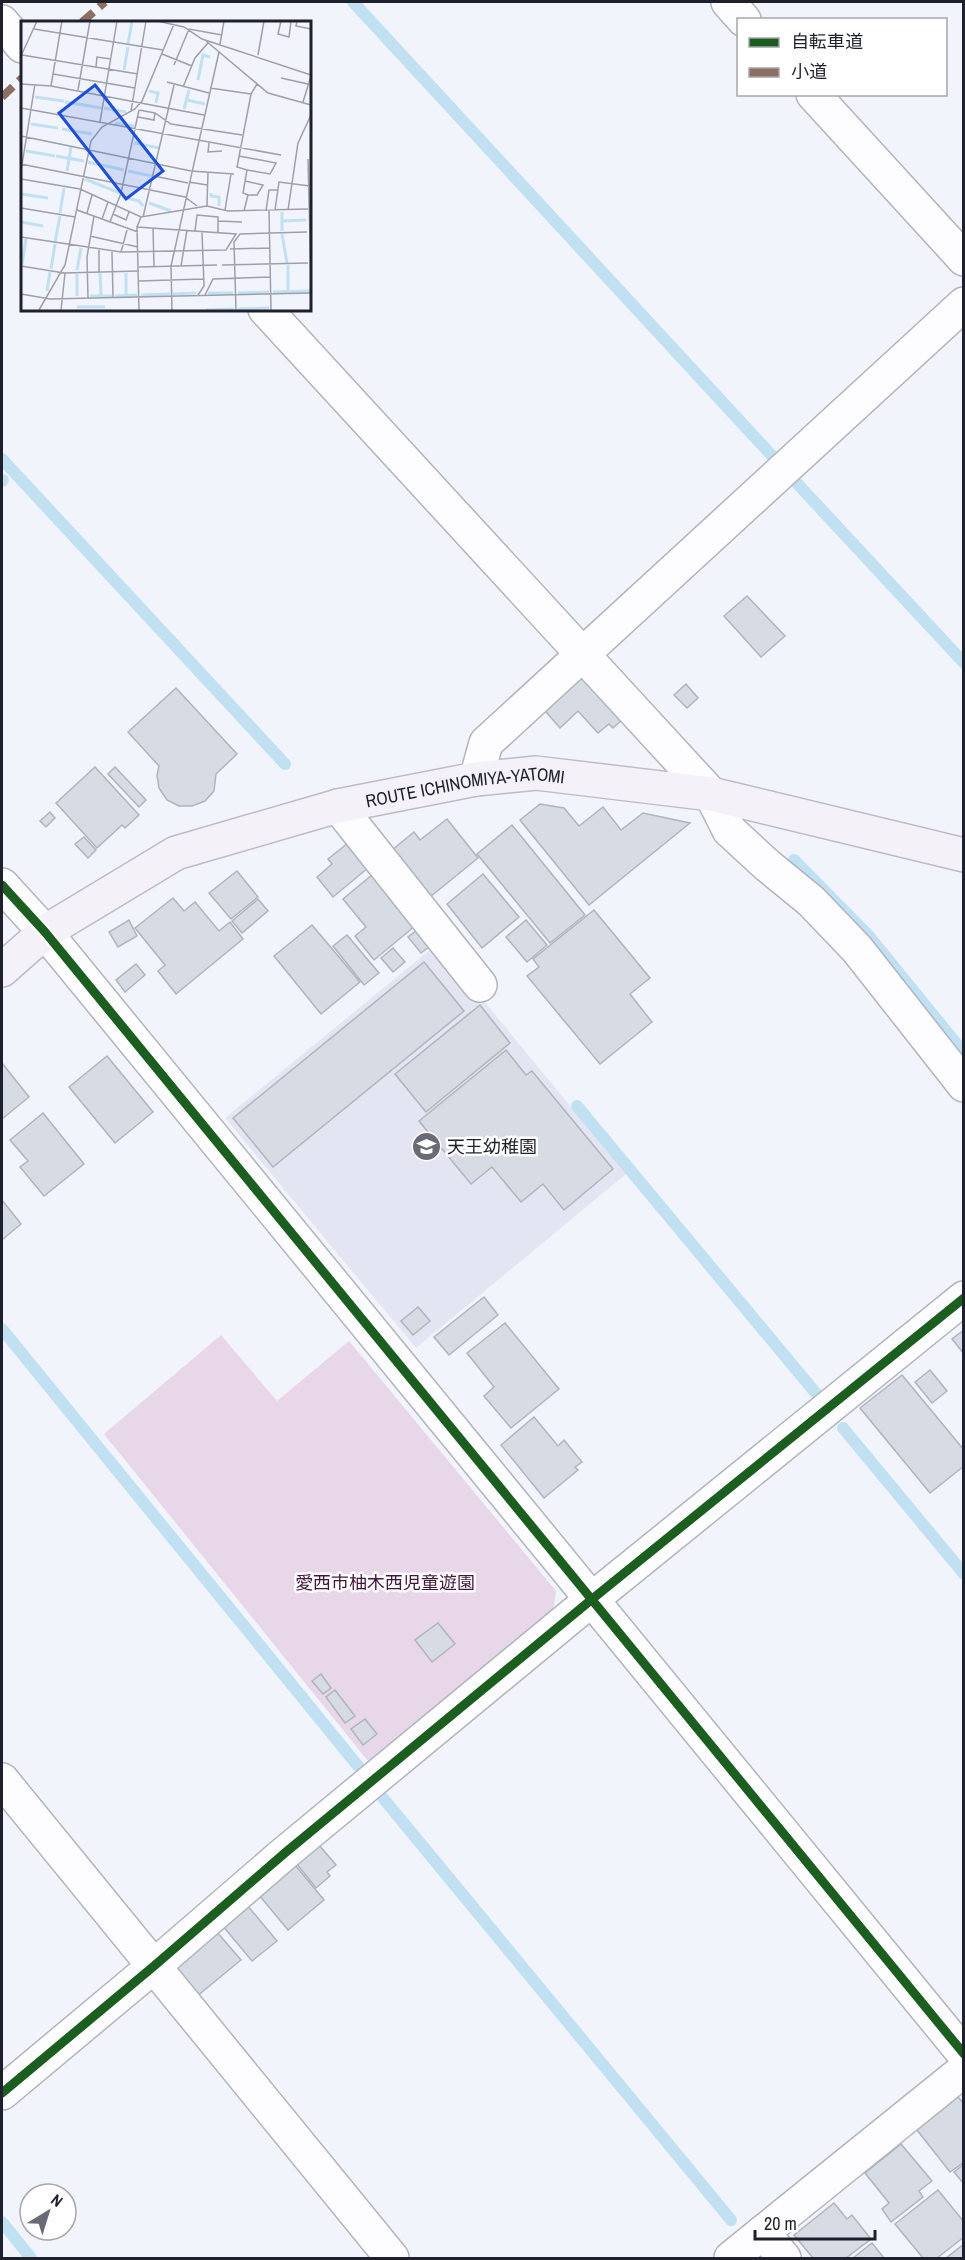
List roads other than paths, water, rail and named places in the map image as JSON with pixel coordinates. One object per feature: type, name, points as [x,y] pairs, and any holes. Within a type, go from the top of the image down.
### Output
[{"type":"main road","name":"ROUTE ICHINOMIYA-YATOMI","points":[[2,970],[45,932],[176,853],[338,806],[476,779],[536,773],[711,794],[963,855]]},
{"type":"street","points":[[728,2],[742,18]]},
{"type":"street","points":[[2,22],[21,45]]},
{"type":"street","points":[[815,96],[963,259]]},
{"type":"street","points":[[476,779],[486,743],[963,304]]},
{"type":"street","points":[[266,310],[711,794],[729,830],[811,901],[857,949],[963,1085]]},
{"type":"street","points":[[338,806],[480,985]]},
{"type":"street","points":[[2,885],[45,932],[963,2054]]},
{"type":"street","points":[[2,2093],[286,1852],[591,1600],[963,1298]]},
{"type":"street","points":[[2,1780],[392,2259]]},
{"type":"street","points":[[731,2259],[963,2070]]},
{"type":"street","points":[[763,2232],[784,2259]]},
{"type":"waterway","points":[[353,2],[775,459]]},
{"type":"waterway","points":[[2,459],[285,764]]},
{"type":"waterway","points":[[793,479],[964,663]]},
{"type":"waterway","points":[[794,860],[868,935],[964,1053]]},
{"type":"waterway","points":[[577,1106],[819,1397]]},
{"type":"waterway","points":[[2,1329],[358,1766]]},
{"type":"waterway","points":[[843,1428],[964,1574]]},
{"type":"waterway","points":[[383,1798],[731,2220]]},
{"type":"waterway","points":[[2,2222],[31,2258]]},
{"type":"place","name":"天王幼稚園","points":[[426,1146]]},
{"type":"park label","name":"愛西市柚木西児童遊園","points":[[385,1582]]}]
